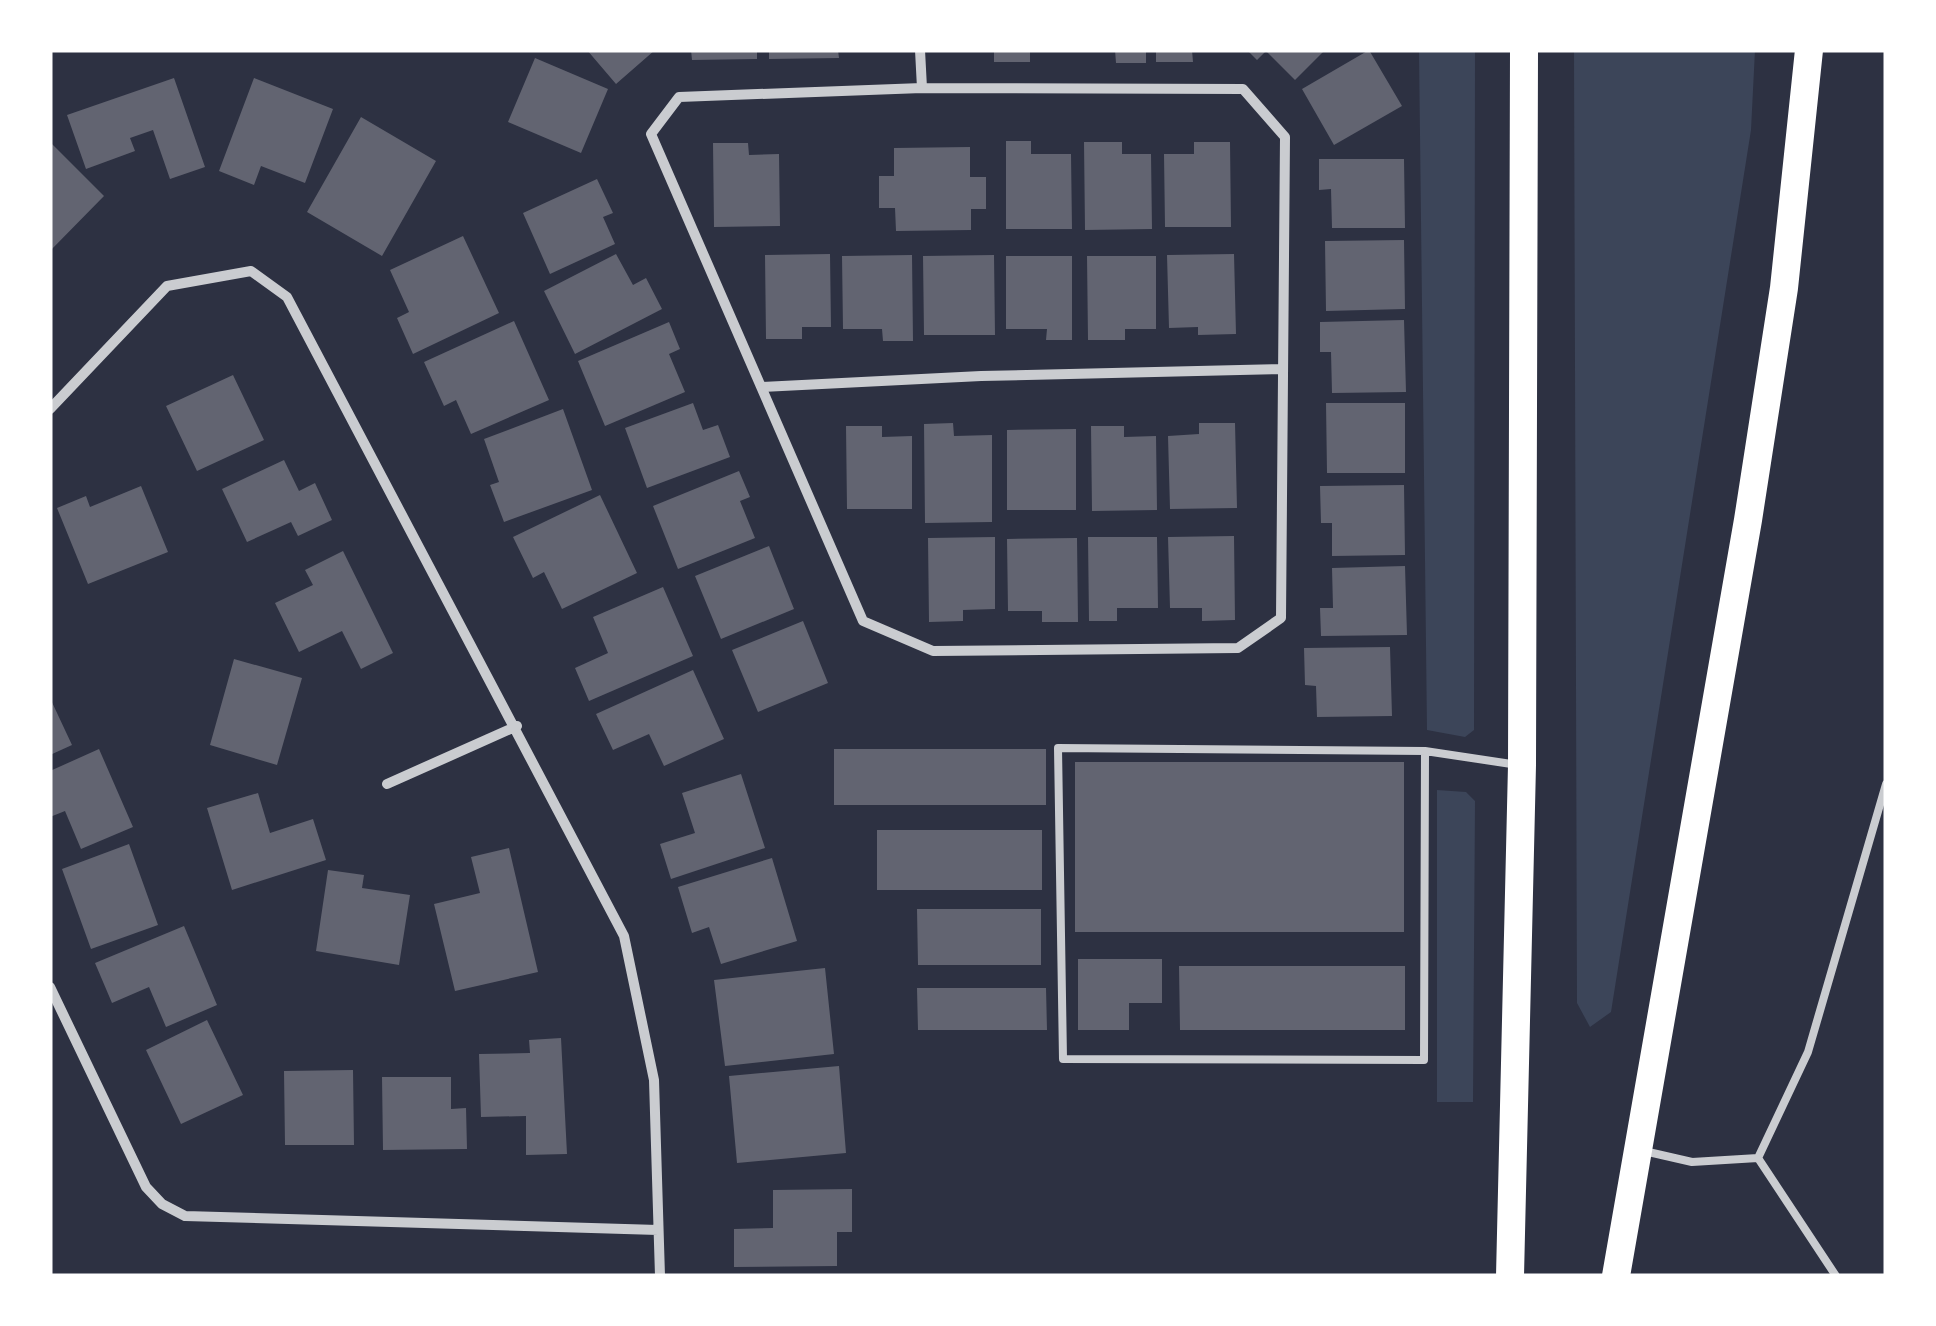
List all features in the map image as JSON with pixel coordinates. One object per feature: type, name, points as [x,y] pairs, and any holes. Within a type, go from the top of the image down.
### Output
[{"type":"highway","points":[[1510,1276],[1522,765],[1524,50]]},
{"type":"highway","points":[[1616,1276],[1748,520],[1784,288],[1809,50]]},
{"type":"street","points":[[920,50],[922,88]]},
{"type":"street","points":[[922,88],[1243,89],[1286,137],[1284,369],[1282,618],[1238,648],[933,651],[864,620],[652,134],[678,97],[922,88]]},
{"type":"street","points":[[50,409],[167,286],[250,271],[287,296],[517,726],[624,936],[654,1080],[660,1276]]},
{"type":"street","points":[[762,388],[981,376],[1284,369]]},
{"type":"street","points":[[387,784],[517,726]]},
{"type":"street","points":[[50,987],[146,1188],[162,1204],[185,1216],[658,1230]]},
{"type":"lane","points":[[1426,751],[1424,1060],[1063,1060],[1058,748],[1426,751],[1522,765]]},
{"type":"lane","points":[[1758,1158],[1808,1052],[1886,784]]},
{"type":"lane","points":[[1637,1149],[1692,1162],[1758,1158]]},
{"type":"lane","points":[[1758,1158],[1836,1276]]},
{"type":"shaded area","points":[[1419,50],[1475,50],[1474,730],[1465,737],[1427,730]]},
{"type":"shaded area","points":[[1574,50],[1755,50],[1751,130],[1611,1012],[1590,1027],[1577,1003]]},
{"type":"shaded area","points":[[1437,790],[1466,792],[1475,801],[1473,1102],[1437,1102]]},
{"type":"building","points":[[587,50],[655,50],[616,84]]},
{"type":"building","points":[[691,50],[757,50],[757,59],[692,60]]},
{"type":"building","points":[[769,50],[838,50],[839,58],[769,59]]},
{"type":"building","points":[[994,50],[1030,50],[1030,62],[994,62]]},
{"type":"building","points":[[1115,50],[1146,50],[1146,63],[1116,63]]},
{"type":"building","points":[[1156,50],[1192,50],[1193,62],[1156,62]]},
{"type":"building","points":[[1247,50],[1325,50],[1295,80],[1266,51],[1257,60]]},
{"type":"building","points":[[1369,50],[1402,106],[1334,145],[1302,89]]},
{"type":"building","points":[[535,58],[608,89],[581,153],[508,122]]},
{"type":"building","points":[[174,78],[205,167],[170,179],[153,130],[130,138],[135,151],[86,169],[67,115]]},
{"type":"building","points":[[254,78],[333,109],[305,183],[261,166],[254,185],[219,171]]},
{"type":"building","points":[[361,117],[436,161],[382,256],[307,212]]},
{"type":"building","points":[[1006,141],[1031,141],[1031,154],[1071,154],[1072,229],[1006,229]]},
{"type":"building","points":[[1084,142],[1122,142],[1122,154],[1151,154],[1152,229],[1085,230]]},
{"type":"building","points":[[1194,142],[1230,142],[1231,227],[1165,227],[1164,154],[1194,154]]},
{"type":"building","points":[[713,143],[748,143],[749,155],[779,154],[780,226],[714,227]]},
{"type":"building","points":[[50,146],[104,196],[50,251]]},
{"type":"building","points":[[970,147],[970,177],[986,177],[986,209],[971,209],[971,230],[896,231],[895,208],[879,208],[879,176],[894,176],[894,148]]},
{"type":"building","points":[[1319,159],[1404,159],[1405,228],[1332,228],[1331,189],[1319,190]]},
{"type":"building","points":[[597,179],[613,213],[603,217],[615,244],[550,274],[523,213]]},
{"type":"building","points":[[463,236],[499,313],[413,354],[397,318],[409,312],[390,270]]},
{"type":"building","points":[[1404,240],[1405,309],[1326,311],[1325,241]]},
{"type":"building","points":[[616,254],[633,285],[646,278],[662,309],[575,354],[544,291]]},
{"type":"building","points":[[830,254],[831,327],[802,327],[802,339],[766,339],[765,255]]},
{"type":"building","points":[[1234,254],[1236,334],[1198,335],[1198,327],[1169,328],[1167,255]]},
{"type":"building","points":[[912,255],[913,341],[883,341],[882,329],[843,329],[842,256]]},
{"type":"building","points":[[994,255],[995,335],[924,335],[923,256]]},
{"type":"building","points":[[1006,256],[1072,256],[1072,340],[1046,340],[1047,329],[1006,329]]},
{"type":"building","points":[[1087,256],[1156,256],[1156,329],[1125,329],[1125,340],[1088,340]]},
{"type":"building","points":[[1404,320],[1406,392],[1332,393],[1331,352],[1320,352],[1320,322]]},
{"type":"building","points":[[514,321],[549,400],[471,434],[456,400],[444,406],[424,362]]},
{"type":"building","points":[[669,322],[680,349],[669,354],[685,392],[605,426],[578,361]]},
{"type":"building","points":[[233,375],[264,440],[197,471],[166,406]]},
{"type":"building","points":[[693,403],[703,430],[718,425],[730,457],[647,488],[625,428]]},
{"type":"building","points":[[1326,403],[1405,403],[1405,473],[1327,473]]},
{"type":"building","points":[[563,409],[592,490],[504,522],[490,485],[499,482],[484,439]]},
{"type":"building","points":[[953,423],[954,436],[992,435],[992,522],[925,523],[924,424]]},
{"type":"building","points":[[1199,423],[1235,423],[1237,508],[1170,509],[1168,436],[1199,434]]},
{"type":"building","points":[[846,426],[882,426],[882,437],[912,436],[912,509],[847,509]]},
{"type":"building","points":[[1091,426],[1124,426],[1124,437],[1156,436],[1157,510],[1092,511]]},
{"type":"building","points":[[1076,429],[1076,510],[1007,510],[1007,430]]},
{"type":"building","points":[[284,460],[299,491],[315,483],[332,520],[298,536],[291,522],[247,542],[222,489]]},
{"type":"building","points":[[739,471],[750,497],[740,501],[755,538],[678,569],[653,506]]},
{"type":"building","points":[[1404,485],[1405,555],[1332,556],[1332,523],[1321,523],[1320,486]]},
{"type":"building","points":[[141,486],[168,552],[88,584],[57,508],[86,496],[90,507]]},
{"type":"building","points":[[600,495],[637,573],[562,609],[544,572],[533,578],[513,537]]},
{"type":"building","points":[[1234,536],[1235,620],[1202,621],[1202,608],[1170,608],[1168,537]]},
{"type":"building","points":[[995,537],[995,609],[963,610],[963,621],[929,622],[928,538]]},
{"type":"building","points":[[1088,537],[1157,537],[1158,608],[1117,608],[1117,621],[1089,621]]},
{"type":"building","points":[[1077,538],[1078,622],[1042,622],[1042,611],[1008,611],[1007,539]]},
{"type":"building","points":[[769,546],[794,609],[721,639],[695,576]]},
{"type":"building","points":[[343,551],[393,653],[361,669],[342,631],[299,652],[275,603],[313,585],[305,570]]},
{"type":"building","points":[[1405,566],[1407,635],[1321,636],[1320,608],[1333,608],[1332,568]]},
{"type":"building","points":[[663,587],[693,656],[589,701],[575,668],[608,653],[593,617]]},
{"type":"building","points":[[803,621],[828,683],[758,712],[732,650]]},
{"type":"building","points":[[1390,647],[1392,716],[1317,717],[1316,686],[1305,685],[1304,648]]},
{"type":"building","points":[[234,659],[302,678],[277,765],[210,745]]},
{"type":"building","points":[[693,670],[724,739],[664,766],[649,734],[613,750],[596,714]]},
{"type":"building","points":[[50,698],[72,745],[50,755]]},
{"type":"building","points":[[99,749],[133,827],[81,849],[65,811],[50,817],[50,771]]},
{"type":"building","points":[[834,749],[1046,749],[1046,805],[834,805]]},
{"type":"building","points":[[1075,762],[1404,762],[1404,932],[1075,932]]},
{"type":"building","points":[[741,774],[765,848],[671,879],[660,844],[695,833],[682,793]]},
{"type":"building","points":[[258,793],[270,833],[313,819],[326,860],[232,890],[207,808]]},
{"type":"building","points":[[877,830],[1042,830],[1042,890],[877,890]]},
{"type":"building","points":[[129,844],[158,925],[91,949],[62,869]]},
{"type":"building","points":[[509,848],[538,972],[455,991],[434,904],[480,893],[471,857]]},
{"type":"building","points":[[772,858],[797,941],[721,964],[709,927],[692,933],[678,887]]},
{"type":"building","points":[[328,870],[364,875],[362,888],[410,895],[399,965],[316,951]]},
{"type":"building","points":[[917,909],[1041,909],[1041,965],[918,965]]},
{"type":"building","points":[[184,926],[217,1005],[166,1027],[149,987],[112,1003],[95,963]]},
{"type":"building","points":[[1078,959],[1162,959],[1162,1003],[1129,1003],[1129,1030],[1078,1030]]},
{"type":"building","points":[[1179,966],[1405,966],[1405,1030],[1180,1030]]},
{"type":"building","points":[[825,968],[834,1054],[725,1066],[714,980]]},
{"type":"building","points":[[917,988],[1046,988],[1047,1030],[918,1030]]},
{"type":"building","points":[[207,1020],[243,1095],[181,1124],[146,1050]]},
{"type":"building","points":[[561,1038],[567,1154],[526,1155],[526,1116],[481,1117],[479,1054],[530,1053],[529,1040]]},
{"type":"building","points":[[839,1066],[846,1153],[737,1163],[729,1076]]},
{"type":"building","points":[[353,1070],[354,1145],[285,1145],[284,1071]]},
{"type":"building","points":[[382,1077],[451,1077],[451,1109],[466,1108],[467,1149],[383,1150]]},
{"type":"building","points":[[852,1189],[852,1232],[837,1232],[837,1266],[734,1267],[734,1229],[773,1228],[773,1190]]}]
